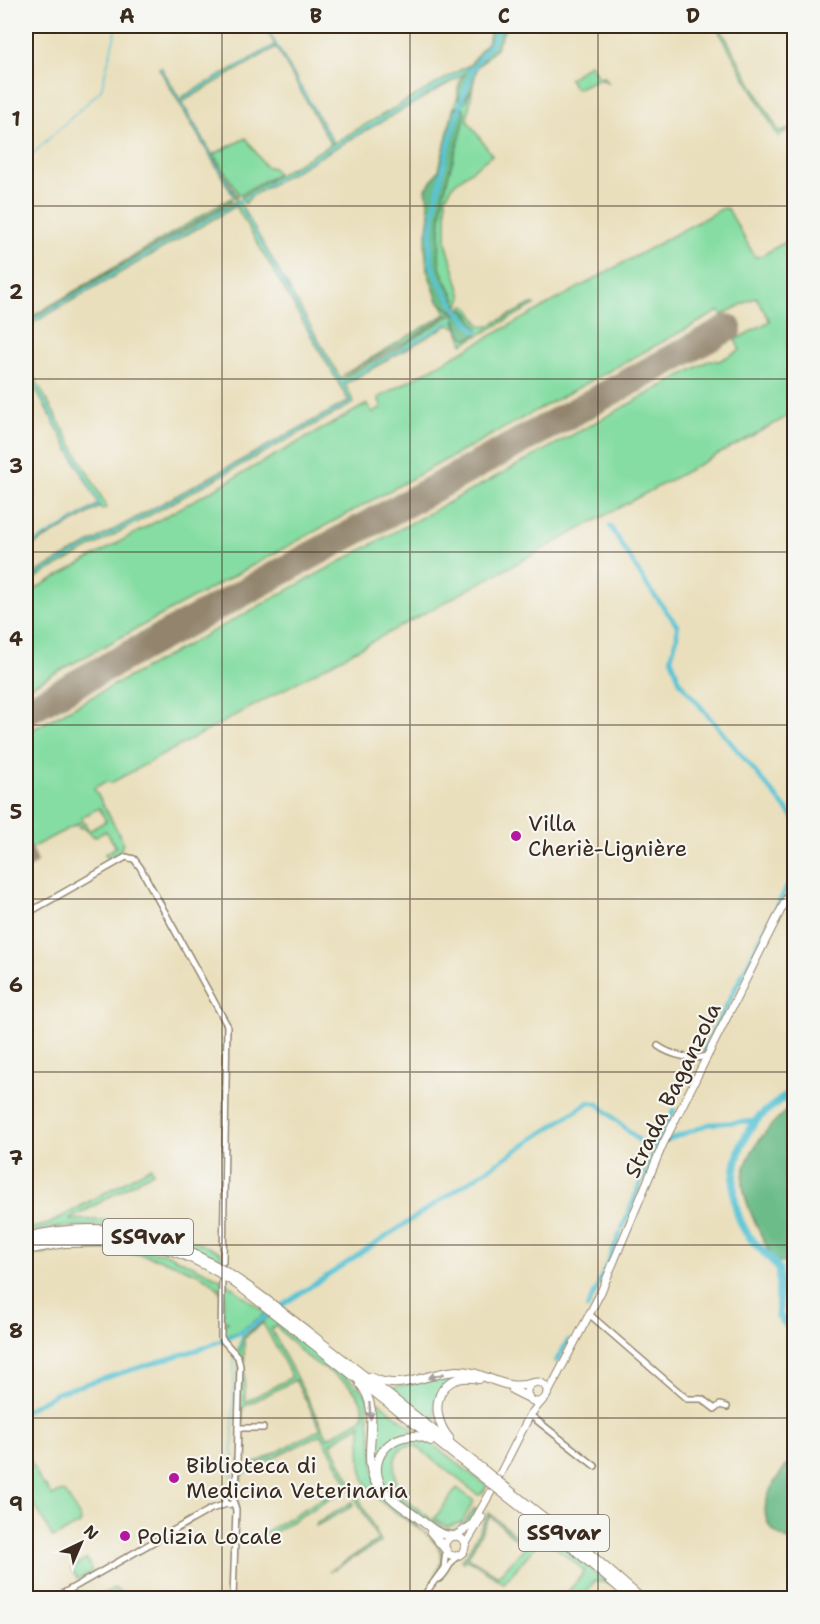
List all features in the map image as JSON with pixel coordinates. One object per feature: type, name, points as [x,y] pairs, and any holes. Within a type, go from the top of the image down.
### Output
[{"type":"highway","name":"SS9var","points":[[27,1237],[92,1230],[129,1233],[156,1239],[208,1259],[255,1294],[339,1365],[471,1468],[482,1471],[590,1553],[641,1599]]},
{"type":"highway","name":"SS9var","points":[[26,1244],[64,1237],[94,1236],[132,1240],[165,1248],[208,1266],[255,1294]]},
{"type":"highway","points":[[26,1250],[64,1243],[94,1242],[165,1248]]},
{"type":"highway","name":"SS9var","points":[[295,1326],[322,1343],[482,1471],[631,1599]]},
{"type":"highway","points":[[322,1343],[368,1376],[386,1383],[406,1384],[458,1371],[511,1387],[535,1383]]},
{"type":"highway","points":[[339,1365],[362,1387],[370,1402],[370,1466],[376,1484],[390,1500],[437,1537],[446,1550]]},
{"type":"highway","points":[[482,1471],[449,1439],[440,1425],[436,1407],[442,1390],[453,1381],[471,1378],[519,1391],[529,1398]]},
{"type":"highway","points":[[454,1536],[437,1532],[389,1495],[379,1478],[378,1462],[391,1442],[403,1436],[415,1435],[430,1440],[471,1468]]},
{"type":"main road","name":"Strada Baganzola","points":[[499,1476],[530,1415],[544,1399],[589,1314],[664,1143],[795,884]]},
{"type":"main road","points":[[530,1415],[528,1389],[535,1383],[557,1373]]},
{"type":"main road","points":[[529,1398],[534,1402],[544,1399],[546,1388],[535,1383]]},
{"type":"main road","points":[[483,1509],[469,1528],[447,1540],[446,1550],[452,1556],[458,1556],[464,1552],[465,1545],[478,1524],[492,1490]]},
{"type":"main road","points":[[454,1536],[462,1538],[465,1545]]},
{"type":"street","points":[[26,914],[130,857],[138,865],[227,1025],[223,1262]]},
{"type":"street","points":[[658,1046],[673,1055],[688,1056],[704,1064]]},
{"type":"street","points":[[695,1059],[710,1053]]},
{"type":"street","points":[[695,1059],[699,1074]]},
{"type":"street","points":[[55,1599],[211,1508],[229,1501],[236,1489],[240,1366],[238,1357],[222,1340],[222,1280]]},
{"type":"street","points":[[589,1314],[687,1399],[702,1399],[715,1409],[720,1405],[727,1407]]},
{"type":"street","points":[[530,1415],[595,1466]]},
{"type":"street","points":[[238,1428],[263,1428]]},
{"type":"street","points":[[229,1501],[235,1514],[233,1599]]},
{"type":"street","points":[[437,1581],[446,1562],[446,1550]]},
{"type":"street","points":[[422,1599],[458,1556]]},
{"type":"green space","points":[[265,26],[334,143],[331,144],[276,47],[184,101],[182,97],[275,45]]},
{"type":"green space","points":[[492,26],[506,26],[496,49],[477,67],[472,89],[462,103],[458,96],[461,80],[487,42]]},
{"type":"green space","points":[[716,26],[719,26],[779,132],[794,128],[778,136]]},
{"type":"green space","points":[[590,64],[599,78],[602,76],[609,83],[600,78],[576,89],[569,79]]},
{"type":"green space","points":[[467,66],[465,74],[251,196],[245,204],[241,197],[249,192]]},
{"type":"green space","points":[[161,67],[237,197],[235,199],[159,68]]},
{"type":"green space","points":[[473,85],[467,120],[492,155],[454,184],[446,196],[446,242],[462,297],[458,308],[440,269],[440,227],[444,191],[464,114],[463,108],[457,106],[453,110],[459,93],[460,101],[465,103]]},
{"type":"green space","points":[[460,106],[464,109],[463,125],[444,191],[439,261],[458,305],[452,311],[438,301],[427,269],[425,246],[430,216],[426,189],[439,170],[453,110]]},
{"type":"green space","points":[[246,138],[265,166],[273,168],[277,174],[239,195],[214,154]]},
{"type":"green space","points":[[231,198],[232,200],[208,215],[26,320]]},
{"type":"green space","points":[[238,200],[341,379],[401,347],[456,312],[455,321],[463,337],[472,337],[478,329],[466,311],[459,310],[464,305],[470,309],[480,325],[487,327],[531,304],[536,304],[463,344],[457,327],[448,325],[345,384],[354,403],[26,583],[26,578],[349,401],[236,206],[26,327],[26,322]]},
{"type":"green space","points":[[723,208],[728,209],[755,257],[761,256],[794,237],[794,413],[111,783],[105,782],[94,788],[123,841],[121,850],[108,858],[105,854],[116,847],[106,831],[95,837],[85,829],[78,827],[85,823],[89,831],[106,821],[99,808],[82,817],[83,821],[29,849],[26,842],[26,733],[710,360],[719,361],[740,350],[735,340],[770,321],[756,297],[722,315],[719,311],[26,689],[26,594],[367,404],[373,413],[382,407],[378,398]]},
{"type":"green space","points":[[442,305],[451,311],[455,310],[409,340],[343,375],[446,314]]},
{"type":"green space","points":[[461,309],[466,311],[478,329],[477,334],[468,339],[462,335],[457,325],[455,314]]},
{"type":"green space","points":[[26,363],[107,507],[102,510],[100,507],[26,549],[99,504],[26,372]]},
{"type":"green space","points":[[794,1104],[794,1266],[773,1260],[751,1214],[743,1185],[743,1174],[752,1151],[768,1129]]},
{"type":"green space","points":[[151,1167],[153,1172],[69,1220],[107,1221],[144,1226],[180,1236],[216,1250],[221,1253],[221,1261],[174,1241],[125,1229],[76,1226],[26,1233],[26,1229],[49,1224]]},
{"type":"green space","points":[[85,1245],[165,1253],[221,1279],[220,1292],[210,1281],[196,1273],[167,1261],[127,1252],[87,1250],[26,1256],[26,1253]]},
{"type":"green space","points":[[224,1281],[266,1313],[238,1332],[223,1337],[223,1323],[228,1323],[223,1319]]},
{"type":"green space","points":[[270,1316],[362,1390],[367,1397],[376,1489],[439,1545],[443,1561],[435,1576],[442,1560],[438,1548],[419,1528],[381,1502],[364,1479],[360,1459],[361,1424],[331,1443],[381,1542],[329,1572],[378,1540],[321,1434],[242,1474],[239,1490],[240,1459],[241,1471],[321,1429],[295,1380],[243,1407],[242,1425],[240,1424],[239,1352],[242,1337]],"holes":[[[263,1323],[292,1377],[245,1402],[244,1338]],[[276,1325],[306,1356],[344,1381],[352,1389],[359,1397],[363,1407],[363,1418],[328,1438],[271,1329]]]},
{"type":"green space","points":[[462,1373],[438,1396],[435,1408],[437,1427],[387,1389]]},
{"type":"green space","points":[[379,1402],[416,1431],[396,1436],[374,1463],[374,1406]]},
{"type":"green space","points":[[401,1438],[428,1441],[487,1486],[482,1494],[478,1495],[416,1446],[407,1446],[397,1454],[395,1461],[397,1493],[444,1529],[459,1527],[475,1508],[477,1509],[471,1522],[455,1533],[442,1530],[426,1521],[391,1493],[380,1476],[380,1467],[390,1448]]},
{"type":"green space","points":[[26,1452],[43,1486],[45,1485],[52,1496],[62,1491],[65,1492],[81,1520],[80,1524],[53,1538],[26,1490]]},
{"type":"green space","points":[[794,1458],[794,1542],[779,1535],[770,1526],[766,1515],[766,1504],[776,1480]]},
{"type":"green space","points":[[343,1486],[346,1487],[345,1490],[252,1545],[248,1545],[250,1541]]},
{"type":"green space","points":[[457,1488],[474,1501],[462,1522],[447,1527],[434,1519]]},
{"type":"green space","points":[[352,1502],[353,1506],[316,1526],[317,1523]]},
{"type":"green space","points":[[517,1509],[608,1583],[595,1581],[582,1598],[563,1598],[585,1571],[543,1537],[504,1583],[468,1559],[464,1562],[461,1560],[467,1554],[489,1513],[528,1546],[540,1531]],"holes":[[[490,1516],[525,1547],[498,1576],[468,1557]]]},
{"type":"green space","points":[[87,1559],[92,1572],[78,1579],[71,1569]]},
{"type":"green space","points":[[114,1588],[129,1598],[97,1598]]},
{"type":"waterway","points":[[26,160],[101,90],[117,26]]},
{"type":"waterway","points":[[266,26],[295,78]]},
{"type":"waterway","points":[[456,309],[439,282],[432,264],[431,247],[437,196],[451,136],[467,85],[477,62],[494,38],[499,26]]},
{"type":"waterway","points":[[183,98],[273,47]]},
{"type":"waterway","points":[[26,325],[475,65]]},
{"type":"waterway","points":[[161,68],[189,117]]},
{"type":"waterway","points":[[297,81],[317,115]]},
{"type":"waterway","points":[[319,119],[332,142]]},
{"type":"waterway","points":[[191,120],[213,159]]},
{"type":"waterway","points":[[215,162],[234,195]]},
{"type":"waterway","points":[[242,210],[341,384],[451,321]]},
{"type":"waterway","points":[[458,311],[476,331]]},
{"type":"waterway","points":[[454,319],[459,313]]},
{"type":"waterway","points":[[26,367],[37,389]]},
{"type":"waterway","points":[[26,580],[351,402],[341,384]]},
{"type":"waterway","points":[[39,392],[65,439]]},
{"type":"waterway","points":[[67,442],[100,505]]},
{"type":"waterway","points":[[26,547],[98,506]]},
{"type":"waterway","points":[[610,526],[648,587],[677,625],[677,637],[671,658],[680,682],[794,818]]},
{"type":"waterway","points":[[772,916],[794,873]]},
{"type":"waterway","points":[[704,1050],[770,920]]},
{"type":"waterway","points":[[794,1090],[764,1113],[747,1133],[741,1146],[734,1176],[736,1205],[746,1232],[779,1270],[779,1316],[786,1324],[794,1325]]},
{"type":"waterway","points":[[26,1410],[59,1392],[203,1348],[242,1332],[589,1102],[598,1104],[642,1143],[653,1146],[709,1124],[755,1121]]},
{"type":"waterway","points":[[622,1229],[659,1137],[674,1110]]},
{"type":"waterway","points":[[599,1283],[620,1234]]},
{"type":"waterway","points":[[587,1308],[597,1288]]},
{"type":"waterway","points":[[237,1351],[244,1330]]},
{"type":"waterway","points":[[556,1361],[568,1341]]},
{"type":"waterway","points":[[232,1487],[234,1357]]},
{"type":"taxiway","points":[[26,849],[31,860],[26,864]]},
{"type":"runway","points":[[26,711],[728,328]]},
{"type":"place","name":"Villa Cheriè-Lignière","points":[[516,836]]},
{"type":"place","name":"Biblioteca di Medicina Veterinaria","points":[[174,1478]]},
{"type":"place","name":"Polizia Locale","points":[[125,1536]]}]
